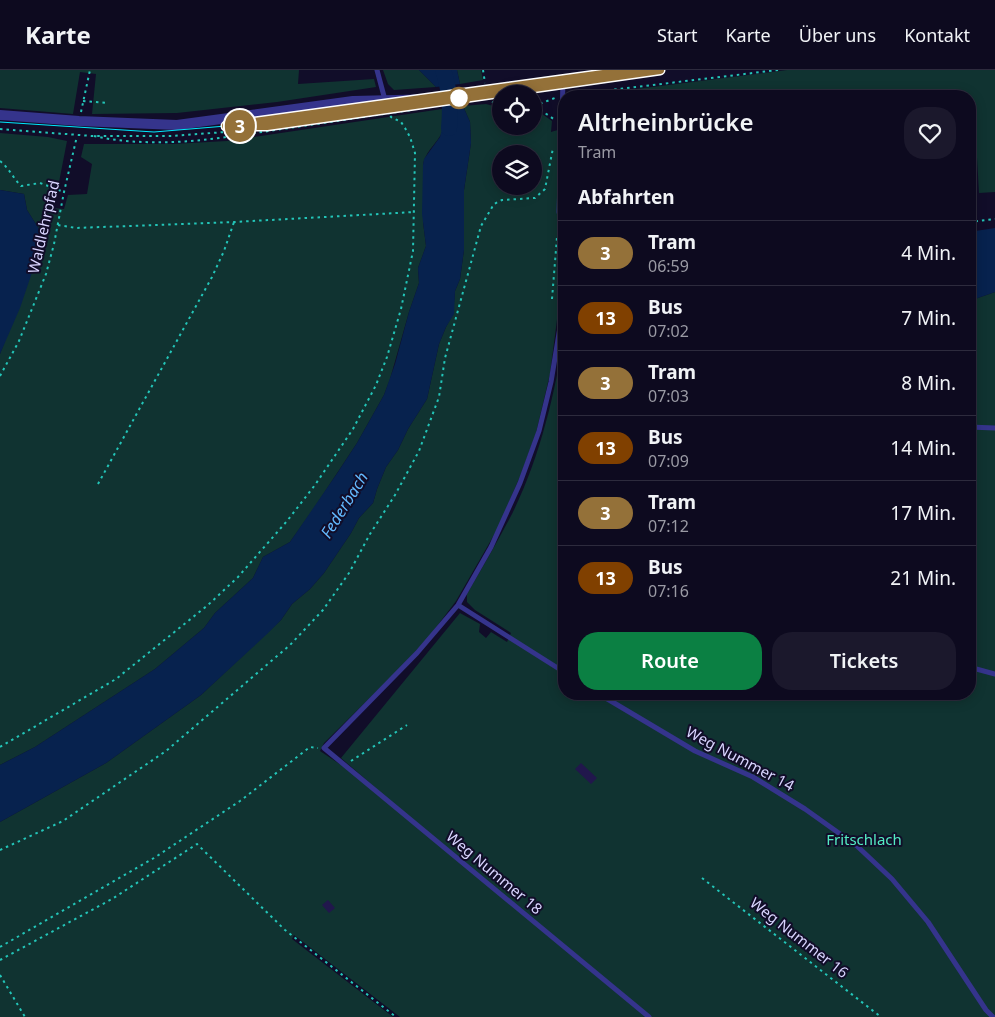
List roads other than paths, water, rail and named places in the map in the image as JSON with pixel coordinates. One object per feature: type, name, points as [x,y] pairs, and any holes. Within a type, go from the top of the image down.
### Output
[{"type":"street","points":[[0,115],[79,121],[177,124],[353,101],[438,99],[645,70]]},
{"type":"lane","points":[[377,70],[385,100]]},
{"type":"lane","points":[[563,90],[564,82]]},
{"type":"lane","points":[[558,339],[551,382],[539,431],[520,483],[491,547],[458,605],[558,668]]},
{"type":"lane","points":[[976,427],[995,428]]},
{"type":"lane","name":"Weg Nummer 18","points":[[458,605],[418,653],[324,748],[649,1017]]},
{"type":"lane","points":[[976,669],[995,674]]},
{"type":"lane","name":"Weg Nummer 14","points":[[609,700],[695,751],[752,777],[805,808],[858,846],[892,879],[928,922],[986,1010],[994,1017]]},
{"type":"water","points":[[419,70],[457,70],[460,84],[436,87]]},
{"type":"water","points":[[463,106],[470,122],[471,143],[464,190],[464,250],[460,279],[455,291],[454,314],[439,344],[427,399],[386,467],[373,503],[359,518],[324,573],[310,589],[292,604],[281,620],[267,634],[201,695],[106,763],[0,822],[0,765],[35,747],[155,669],[204,628],[215,613],[253,578],[263,557],[290,542],[357,443],[384,395],[419,283],[418,268],[426,246],[422,214],[424,159],[440,137],[445,117],[442,109]]},
{"type":"water","points":[[0,190],[24,194],[27,210],[44,237],[20,308],[0,354]]},
{"type":"water","points":[[995,228],[995,292],[976,299],[976,231]]},
{"type":"waterway","name":"Federbach","points":[[443,70],[449,99],[449,128]]},
{"type":"tram line","points":[[0,122],[154,132],[226,126],[632,70]]},
{"type":"tram line","name":"3","points":[[632,70],[226,126],[267,126],[660,70]]},
{"type":"tram line","points":[[625,75],[660,70]]},
{"type":"park label","name":"Fritschlach","points":[[864,840]]}]
